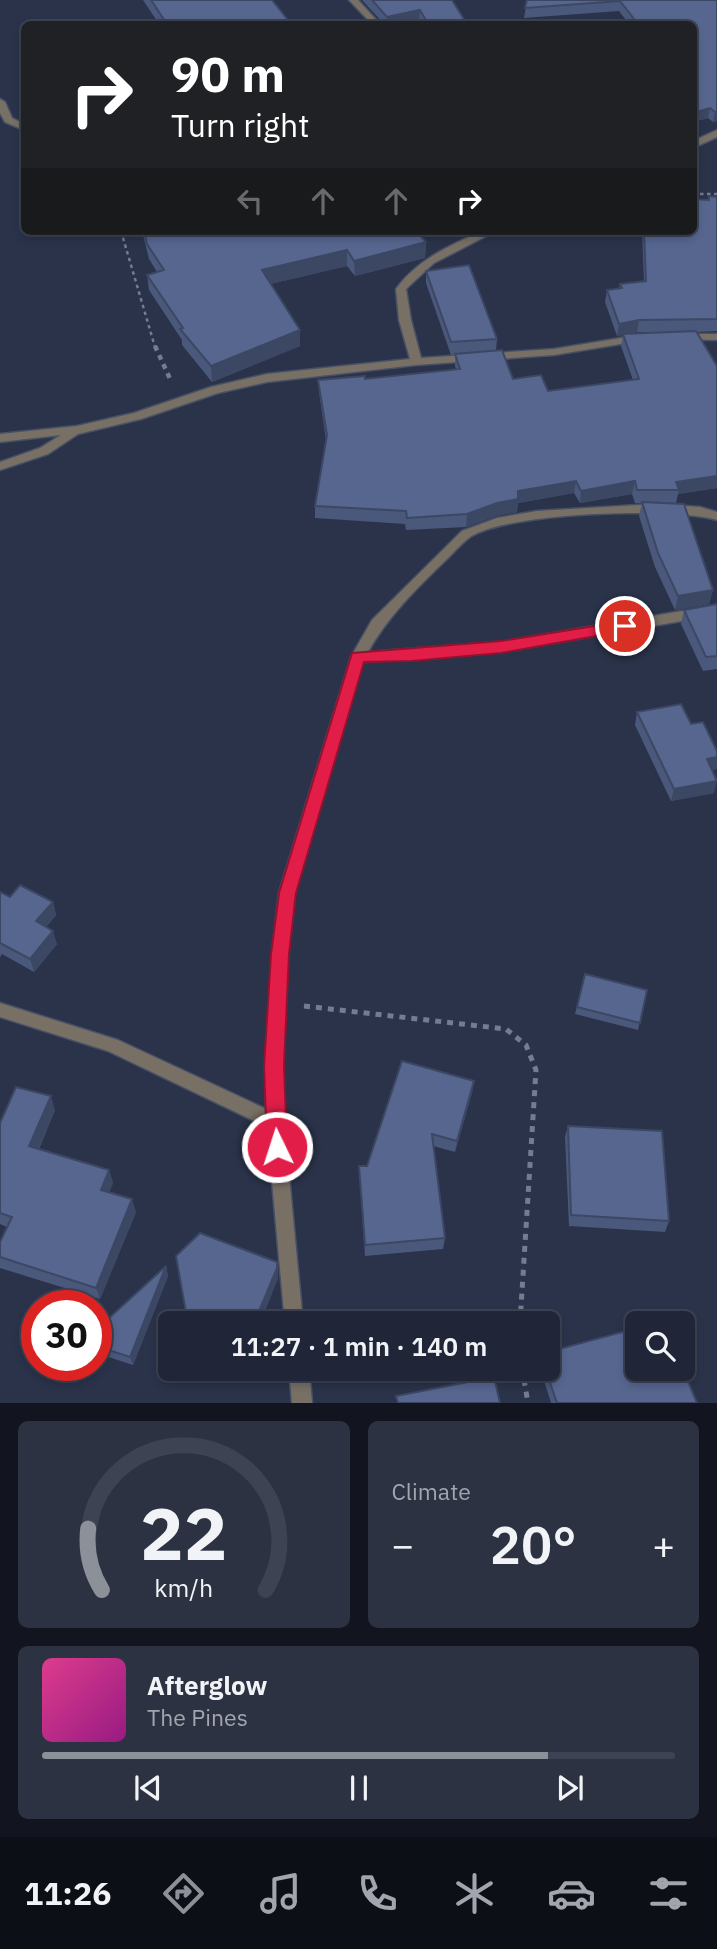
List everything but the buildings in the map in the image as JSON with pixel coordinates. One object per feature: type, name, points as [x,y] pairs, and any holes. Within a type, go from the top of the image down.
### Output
[{"type":"street","points":[[354,0],[373,21]]},
{"type":"street","points":[[0,102],[8,120],[21,126]]},
{"type":"street","points":[[697,143],[717,133]]},
{"type":"street","points":[[416,362],[405,320],[401,289],[410,275],[424,264],[483,235]]},
{"type":"street","points":[[0,438],[77,430],[137,416],[177,402],[267,378],[416,362],[554,352],[656,337],[717,337]]},
{"type":"street","points":[[0,466],[44,451],[77,430]]},
{"type":"street","points":[[293,1311],[275,1122],[277,1003],[287,893],[358,657],[377,623],[466,534],[497,522],[537,515],[655,508],[700,511],[717,516]]},
{"type":"street","points":[[358,657],[412,656],[501,647],[717,610]]},
{"type":"street","points":[[0,1010],[112,1045],[275,1122]]},
{"type":"street","points":[[300,1381],[302,1403]]},
{"type":"path","points":[[697,194],[717,194]]},
{"type":"path","points":[[122,235],[147,326],[169,374],[177,402]]},
{"type":"path","points":[[277,1003],[506,1030],[518,1035],[534,1057],[536,1070],[520,1311]]},
{"type":"path","points":[[524,1381],[528,1403]]},
{"type":"route","points":[[277,1147],[274,1066],[280,954],[287,893],[358,657],[412,656],[501,647],[625,626]]}]
